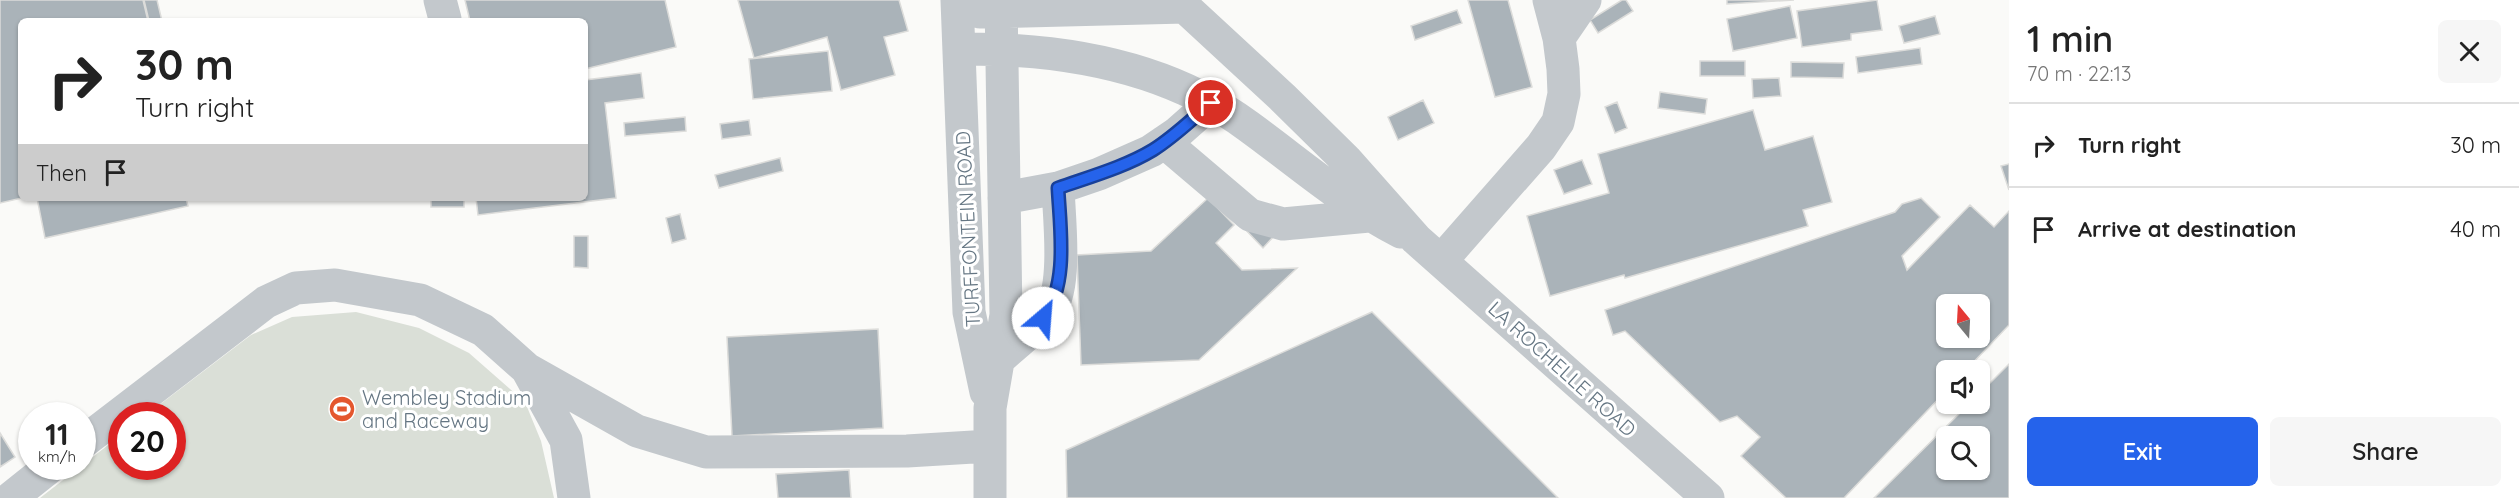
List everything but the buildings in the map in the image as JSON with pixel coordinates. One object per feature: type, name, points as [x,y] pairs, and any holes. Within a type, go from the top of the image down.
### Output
[{"type":"street","points":[[1441,261],[1541,147],[1558,122],[1564,94],[1559,38],[1549,0]]},
{"type":"street","points":[[1559,38],[1585,0]]},
{"type":"street","points":[[957,6],[1181,4],[1282,97],[1346,160],[1416,240]]},
{"type":"street","name":"TURFFONTEIN ROAD","points":[[957,6],[969,312],[990,408]]},
{"type":"street","name":"TURFFONTEIN ROAD","points":[[990,498],[990,408],[1006,315],[1001,6]]},
{"type":"street","points":[[960,48],[1002,48],[1056,54],[1137,70],[1197,94],[1247,125],[1319,182],[1369,216],[1416,240]]},
{"type":"street","points":[[1004,198],[1058,188],[1099,174],[1151,151],[1211,103]]},
{"type":"street","points":[[1164,142],[1250,214],[1283,224],[1369,216]]},
{"type":"street","points":[[998,360],[1053,306],[1058,284],[1061,246],[1058,188]]},
{"type":"street","name":"LA ROCHELLE ROAD","points":[[1416,240],[1708,498]]},
{"type":"street","points":[[96,431],[267,302],[296,288],[335,285],[420,300],[483,330],[527,369],[637,431],[706,452],[907,451],[990,446]]},
{"type":"street","points":[[527,369],[566,440],[574,498]]},
{"type":"street","points":[[11,498],[34,480]]},
{"type":"shaded area","name":"Wembley Stadium and Raceway","points":[[356,312],[419,328],[469,353],[525,402],[541,441],[554,498],[40,498],[63,480],[96,480],[96,454],[108,445],[108,480],[186,480],[186,402],[163,402],[251,335],[292,317]]},
{"type":"place","name":"Wembley Stadium and Raceway","points":[[342,409]]},
{"type":"route","points":[[1043,318],[1053,306],[1058,284],[1061,246],[1058,188],[1099,174],[1151,151],[1176,134],[1211,103]]}]
